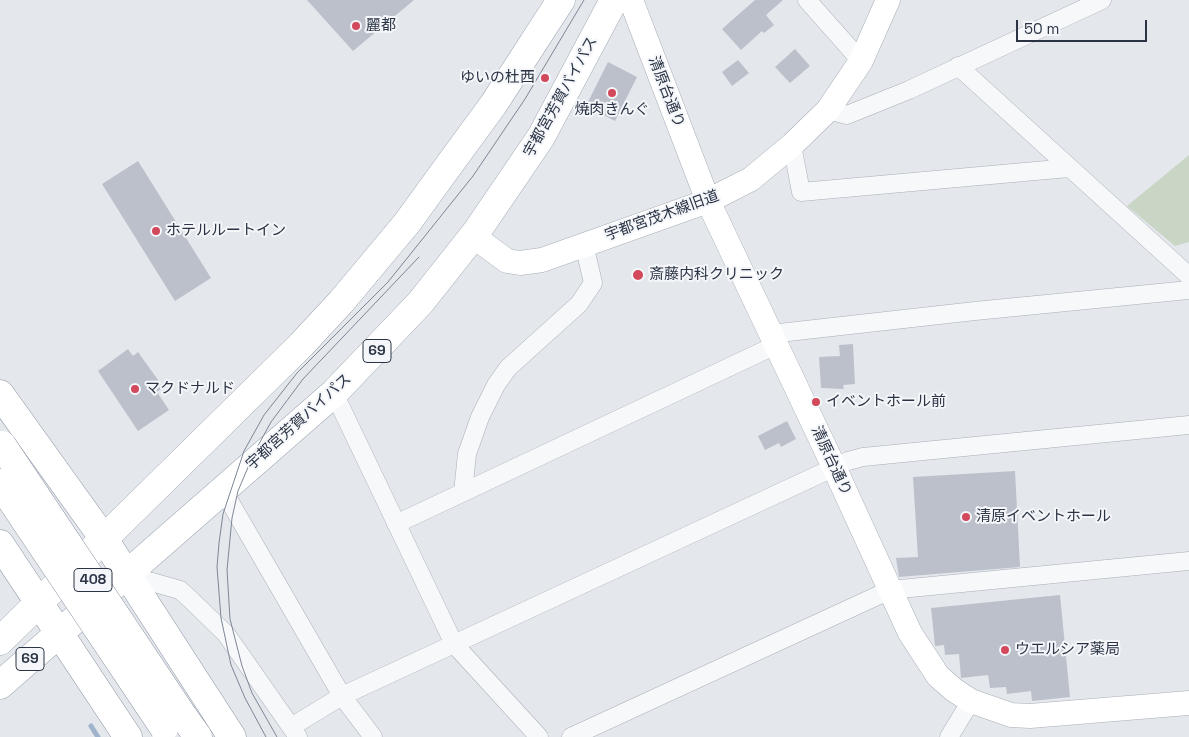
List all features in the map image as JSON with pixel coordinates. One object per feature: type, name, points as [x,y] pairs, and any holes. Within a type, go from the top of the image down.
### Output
[{"type":"main road","name":"69","points":[[0,641],[301,346],[341,302],[407,223],[498,98],[561,0]]},
{"type":"main road","name":"宇都宮芳賀バイパス","points":[[59,634],[334,393],[420,303],[473,236],[541,137],[614,0]]},
{"type":"main road","name":"408","points":[[0,394],[104,539],[232,737]]},
{"type":"main road","name":"408","points":[[1,443],[179,730]]},
{"type":"main road","name":"408","points":[[0,483],[179,730]]},
{"type":"main road","points":[[0,544],[128,737]]},
{"type":"main road","name":"69","points":[[0,685],[59,634]]},
{"type":"street","name":"清原台通り","points":[[631,0],[708,201],[910,633],[925,659],[938,676],[971,701],[1011,715],[1030,716],[1189,703]]},
{"type":"street","points":[[807,0],[861,61]]},
{"type":"street","name":"宇都宮茂木線旧道","points":[[473,236],[507,261],[520,263],[542,260],[708,201],[751,179],[792,145],[828,110],[861,61],[888,0]]},
{"type":"street","points":[[828,110],[847,115],[909,90],[1102,0]]},
{"type":"street","points":[[958,66],[1189,276]]},
{"type":"street","points":[[792,145],[801,192],[1069,168]]},
{"type":"street","points":[[463,492],[467,454],[480,417],[496,385],[508,368],[579,304],[594,283],[584,244]]},
{"type":"street","points":[[396,524],[773,340],[975,311],[1189,290]]},
{"type":"street","points":[[334,393],[454,644],[539,737]]},
{"type":"street","points":[[128,575],[180,590],[190,599],[226,634],[294,732],[342,696],[834,467],[863,457],[1189,425]]},
{"type":"street","points":[[223,490],[342,696],[373,737]]},
{"type":"street","points":[[571,737],[890,590],[1189,561]]},
{"type":"street","points":[[949,737],[971,701]]},
{"type":"green space","points":[[1189,155],[1189,242],[1175,246],[1127,206]]},
{"type":"building","name":"麗都","points":[[307,0],[414,0],[353,51]]},
{"type":"building","points":[[755,0],[783,0],[766,15],[774,25],[764,33],[762,31],[741,50],[722,29]]},
{"type":"building","points":[[795,49],[810,66],[790,83],[775,67]]},
{"type":"building","points":[[738,60],[749,73],[732,86],[722,72]]},
{"type":"building","points":[[608,62],[637,77],[615,121],[586,106]]},
{"type":"building","name":"ホテルルートイン","points":[[138,161],[211,278],[175,301],[102,184]]},
{"type":"building","points":[[853,344],[855,384],[843,385],[844,389],[821,388],[819,357],[840,356],[839,345]]},
{"type":"building","name":"マクドナルド","points":[[128,349],[133,356],[138,352],[163,387],[157,392],[169,410],[138,431],[98,371]]},
{"type":"building","points":[[787,421],[796,439],[781,447],[779,443],[765,450],[758,436]]},
{"type":"building","name":"清原イベントホール","points":[[1015,471],[1020,567],[899,577],[896,558],[918,557],[913,477]]},
{"type":"building","name":"ウエルシア薬局","points":[[1060,595],[1070,697],[1032,701],[1031,691],[1007,694],[1006,687],[990,688],[988,675],[961,678],[959,654],[945,655],[944,645],[935,646],[931,608]]},
{"type":"waterway","points":[[91,726],[98,737]]},
{"type":"tram line","points":[[266,737],[245,698],[231,665],[221,618],[217,567],[223,514],[244,451],[264,415],[297,373],[388,282],[473,176],[525,99],[584,0]]},
{"type":"tram line","points":[[277,737],[252,693],[242,666],[230,619],[227,570],[232,518],[238,491],[254,453],[271,422],[303,379],[419,257]]},
{"type":"place","name":"麗都","points":[[356,26]]},
{"type":"place","name":"ゆいの杜西","points":[[545,78]]},
{"type":"place","name":"焼肉きんぐ","points":[[612,93]]},
{"type":"place","name":"ホテルルートイン","points":[[156,231]]},
{"type":"place","name":"斎藤内科クリニック","points":[[638,275]]},
{"type":"place","name":"マクドナルド","points":[[135,389]]},
{"type":"place","name":"イベントホール前","points":[[816,402]]},
{"type":"place","name":"清原イベントホール","points":[[966,517]]},
{"type":"place","name":"ウエルシア薬局","points":[[1005,650]]}]
